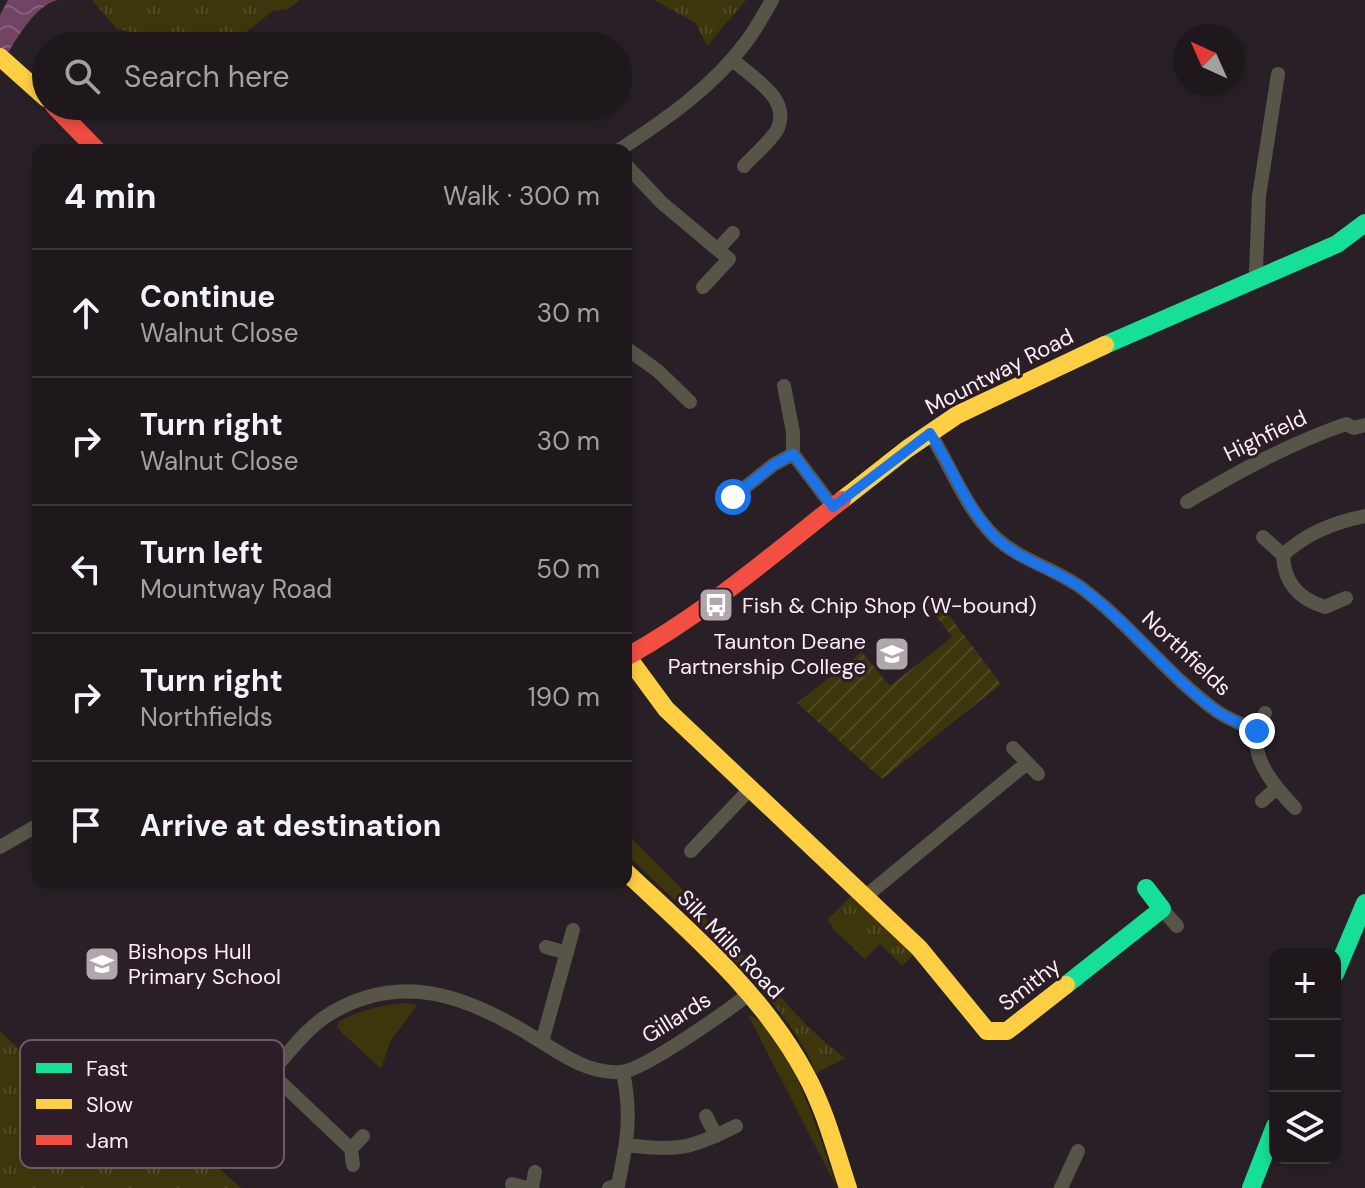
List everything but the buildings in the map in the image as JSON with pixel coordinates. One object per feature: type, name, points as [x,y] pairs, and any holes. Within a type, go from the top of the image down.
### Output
[{"type":"street","points":[[628,144],[705,87],[746,43],[772,0]]},
{"type":"street","points":[[0,57],[32,85]]},
{"type":"street","points":[[732,59],[772,95],[778,105],[778,129],[744,166]]},
{"type":"street","points":[[1260,276],[1256,270],[1259,196],[1278,74]]},
{"type":"street","points":[[68,120],[91,144]]},
{"type":"street","points":[[632,171],[662,203],[729,259],[703,287]]},
{"type":"street","name":"Mountway Road","points":[[632,654],[715,600],[957,415],[1160,319],[1337,244],[1365,223]]},
{"type":"street","points":[[718,249],[733,233]]},
{"type":"street","points":[[632,352],[658,371],[690,402]]},
{"type":"street","points":[[784,386],[793,432],[793,454],[833,507]]},
{"type":"street","name":"Highfield","points":[[1187,502],[1260,459],[1306,437],[1346,424],[1354,428],[1365,425]]},
{"type":"street","name":"Northfields","points":[[930,433],[960,490],[998,540],[1032,563],[1068,578],[1115,615],[1221,715],[1257,731]]},
{"type":"street","points":[[733,497],[773,465],[793,454]]},
{"type":"street","points":[[1283,555],[1304,537],[1340,522],[1365,516]]},
{"type":"street","points":[[1263,537],[1283,555],[1288,581],[1298,594],[1325,614],[1346,598]]},
{"type":"street","name":"Smithy","points":[[632,664],[666,709],[866,896],[935,965],[987,1031],[1007,1031],[1162,909]]},
{"type":"street","points":[[1265,713],[1254,746],[1277,788],[1295,808]]},
{"type":"street","points":[[866,896],[1032,769],[1013,748]]},
{"type":"street","points":[[691,851],[751,788]]},
{"type":"street","points":[[1262,801],[1277,788]]},
{"type":"street","points":[[0,847],[32,828]]},
{"type":"street","name":"Silk Mills Road","points":[[632,878],[750,993],[771,1019],[805,1074],[848,1188]]},
{"type":"street","points":[[1146,888],[1177,926]]},
{"type":"street","points":[[1341,960],[1365,903]]},
{"type":"street","points":[[542,1042],[573,930]]},
{"type":"street","points":[[546,947],[567,953]]},
{"type":"street","points":[[284,1058],[327,1015],[350,1004],[414,990],[456,998],[501,1017],[569,1060],[623,1072],[629,1102],[628,1145],[615,1187]]},
{"type":"street","name":"Gillards","points":[[623,1072],[640,1066],[750,993]]},
{"type":"street","points":[[284,1085],[351,1149],[353,1165]]},
{"type":"street","points":[[706,1116],[716,1136]]},
{"type":"street","points":[[628,1145],[662,1150],[692,1145],[736,1126]]},
{"type":"street","points":[[351,1149],[363,1136]]},
{"type":"street","points":[[1251,1188],[1269,1142]]},
{"type":"street","points":[[1061,1188],[1063,1164],[1078,1151]]},
{"type":"street","points":[[512,1184],[530,1188],[535,1172]]},
{"type":"green space","points":[[92,0],[300,0],[288,9],[273,11],[246,32],[131,32],[117,29]]},
{"type":"green space","points":[[654,0],[746,0],[707,46],[696,23]]},
{"type":"green space","points":[[935,597],[1001,684],[882,779],[797,703],[862,652],[890,686],[952,637],[926,603]]},
{"type":"green space","points":[[632,839],[681,888],[711,926],[707,931],[632,860]]},
{"type":"green space","points":[[855,892],[916,952],[902,966],[880,944],[865,959],[833,929],[828,919]]},
{"type":"green space","points":[[711,926],[752,964],[811,1030],[845,1058],[816,1073],[782,1015],[707,931]]},
{"type":"green space","points":[[406,1003],[417,1005],[390,1042],[381,1069],[337,1028],[338,1022],[363,1011]]},
{"type":"green space","points":[[748,1015],[763,1024],[790,1065],[814,1119],[837,1188]]},
{"type":"green space","points":[[0,1031],[20,1050],[20,1168],[219,1168],[241,1188],[0,1188]]},
{"type":"water","points":[[8,0],[58,0],[49,3],[32,17],[0,65],[0,15]]},
{"type":"traffic: fast","points":[[1105,345],[1337,244],[1365,223]]},
{"type":"traffic: fast","points":[[1066,985],[1162,909],[1146,888]]},
{"type":"traffic: fast","points":[[1341,960],[1365,903]]},
{"type":"traffic: fast","points":[[1251,1188],[1269,1142]]},
{"type":"traffic: slow","points":[[0,57],[32,86]]},
{"type":"traffic: slow","points":[[842,500],[957,415],[1105,345]]},
{"type":"traffic: slow","points":[[632,663],[666,709],[919,948],[987,1031],[1007,1031],[1066,985]]},
{"type":"traffic: slow","points":[[632,878],[724,965],[788,1044],[818,1101],[848,1188]]},
{"type":"traffic: jam","points":[[68,120],[91,144]]},
{"type":"traffic: jam","points":[[632,653],[710,603],[842,500]]},
{"type":"place","name":"Fish & Chip Shop (W-bound)","points":[[716,605]]},
{"type":"place","name":"Taunton Deane Partnership College","points":[[892,654]]},
{"type":"place","name":"Bishops Hull Primary School","points":[[102,964]]},
{"type":"route","points":[[733,497],[773,465],[793,454],[833,507],[930,433],[960,490],[998,540],[1032,563],[1068,578],[1115,615],[1221,715],[1257,731]]}]
